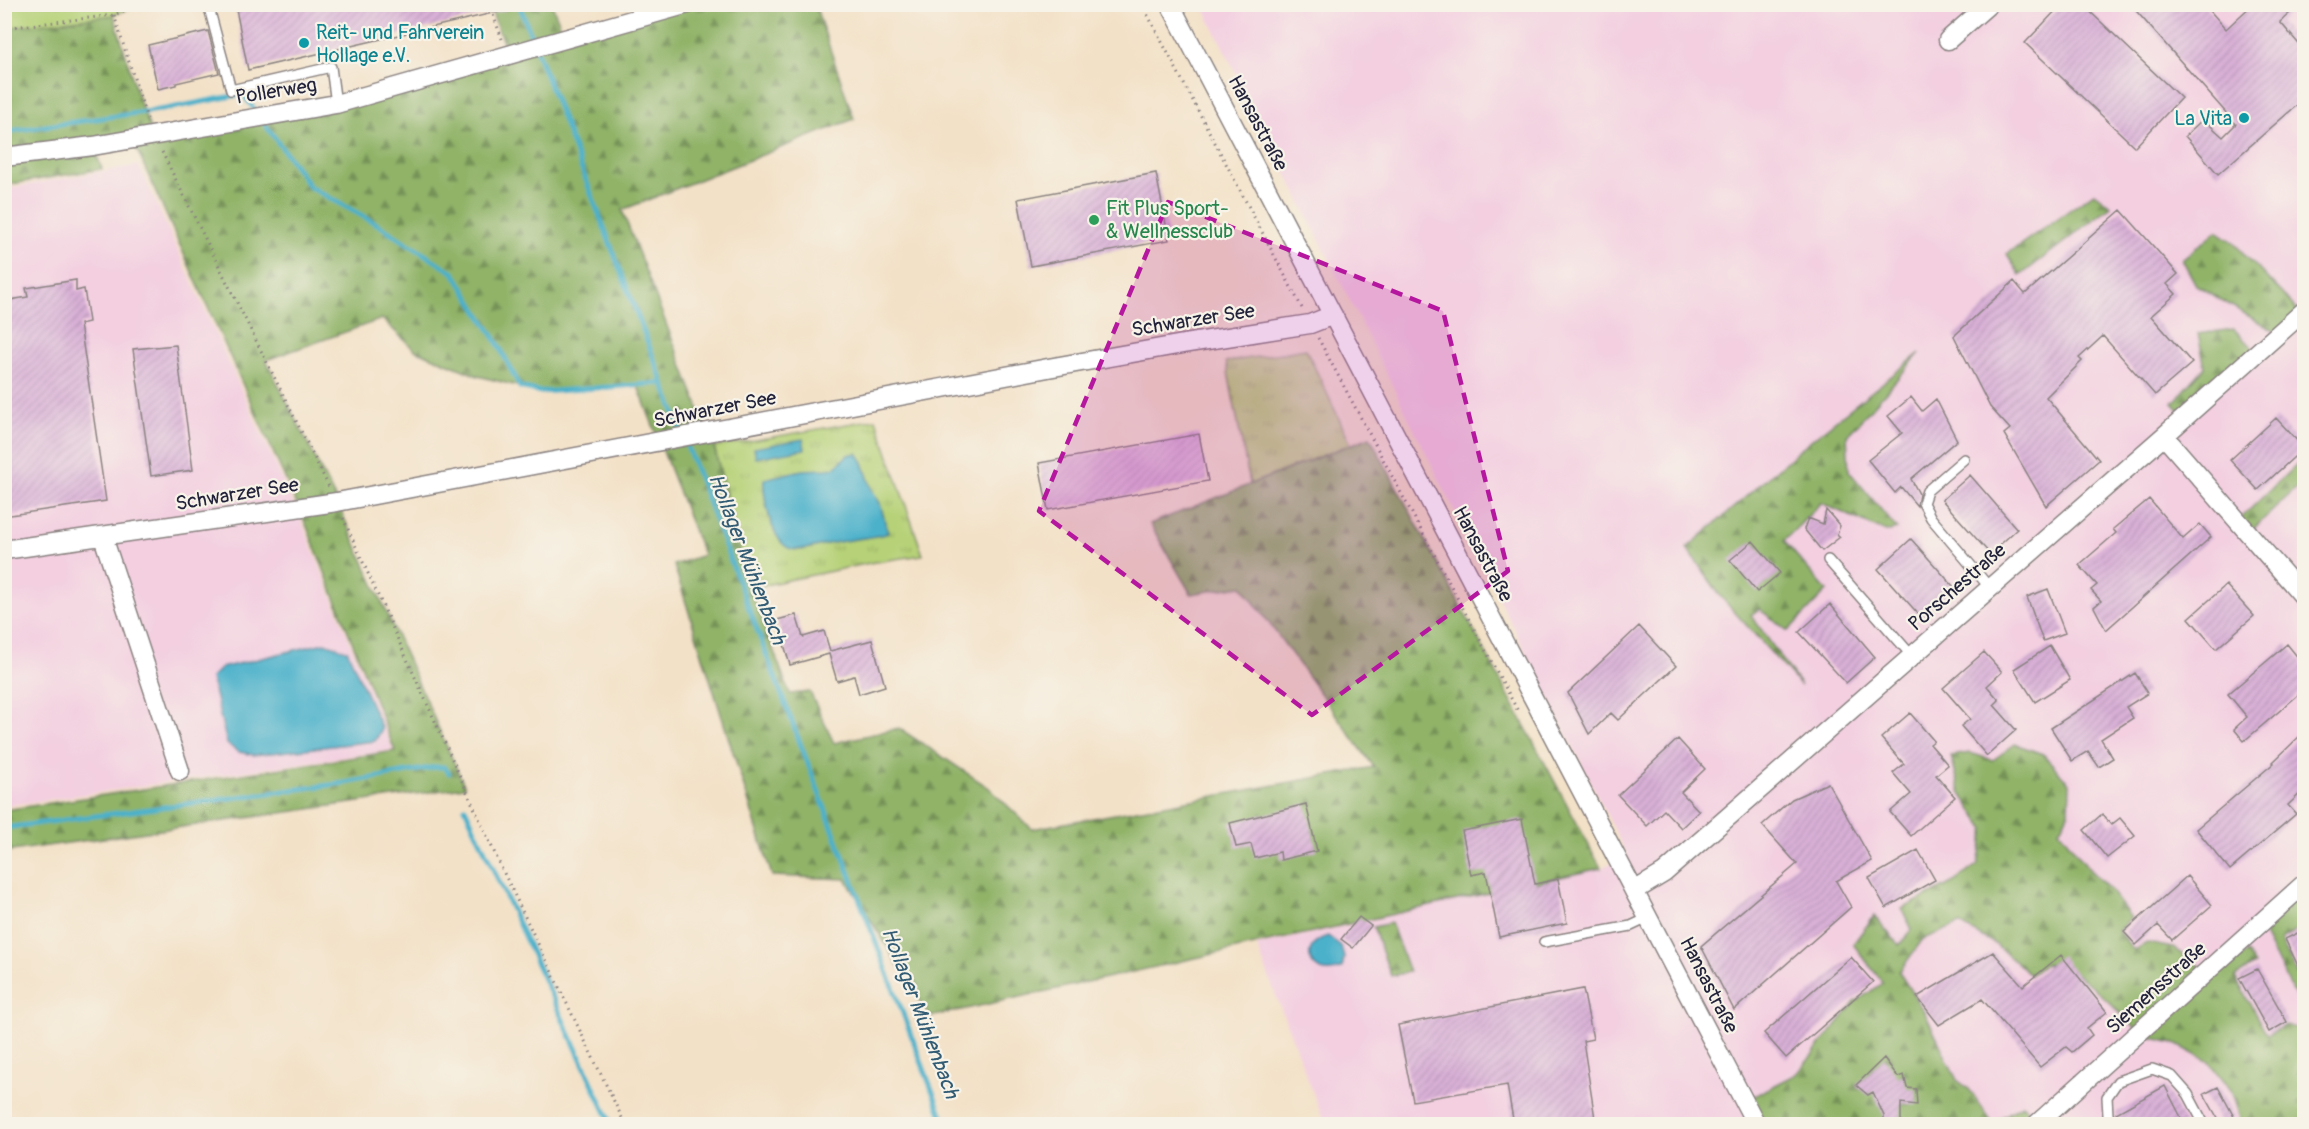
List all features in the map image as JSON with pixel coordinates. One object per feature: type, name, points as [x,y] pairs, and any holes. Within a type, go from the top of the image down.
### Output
[{"type":"street","name":"Pollerweg","points":[[4,157],[93,146],[336,104],[688,4]]},
{"type":"street","name":"Hansastraße","points":[[1170,4],[1756,1125]]},
{"type":"street","points":[[1948,40],[1989,4]]},
{"type":"street","name":"Porschestraße","points":[[1634,891],[1664,873],[2304,311]]},
{"type":"street","name":"Schwarzer See","points":[[4,550],[337,502],[1172,346],[1310,324],[1333,315]]},
{"type":"street","points":[[2164,436],[2304,597]]},
{"type":"street","points":[[103,537],[180,771]]},
{"type":"street","name":"Siemensstraße","points":[[2037,1125],[2304,884]]},
{"type":"lane","points":[[208,4],[231,90],[331,67],[336,104]]},
{"type":"lane","points":[[1964,459],[1927,491],[1923,503],[1931,518],[1990,588]]},
{"type":"lane","points":[[1828,560],[1912,656]]},
{"type":"lane","points":[[1544,942],[1631,926],[1648,918]]},
{"type":"lane","points":[[2113,1125],[2108,1116],[2108,1097],[2118,1081],[2152,1069],[2172,1076],[2188,1094],[2204,1125]]},
{"type":"path","points":[[4,28],[114,15],[139,4]]},
{"type":"path","points":[[489,4],[508,56]]},
{"type":"path","points":[[1142,4],[1310,324],[1523,721]]},
{"type":"path","points":[[114,15],[137,94],[152,134],[337,502],[501,867],[625,1125]]},
{"type":"highlighted area","points":[[1168,202],[1443,311],[1508,571],[1312,715],[1039,511]]},
{"type":"shaded area","points":[[1202,5],[2304,5],[2304,1124],[1325,1124],[1257,946],[1601,868],[1627,855]]},
{"type":"shaded area","points":[[139,165],[304,527],[393,750],[5,806],[4,189]]},
{"type":"green space","points":[[4,5],[139,5],[114,15],[5,28]]},
{"type":"green space","points":[[489,5],[552,5],[566,39],[688,5],[815,5],[854,119],[622,210],[714,447],[750,588],[790,694],[810,692],[834,743],[899,728],[988,787],[1032,829],[1374,767],[1242,586],[1191,594],[1150,524],[1370,437],[1601,868],[930,1017],[846,879],[772,876],[674,565],[703,555],[637,384],[541,392],[478,376],[415,350],[382,319],[266,360],[337,502],[465,787],[5,852],[5,810],[395,751],[307,527],[132,139],[93,146],[102,169],[5,185],[5,28],[114,15],[137,94],[152,134],[336,104],[508,56]]},
{"type":"green space","points":[[2094,193],[2111,206],[2020,276],[2007,254]]},
{"type":"green space","points":[[2217,231],[2232,241],[2301,314],[2279,334],[2196,285],[2182,259]]},
{"type":"green space","points":[[2234,329],[2257,353],[2186,417],[2173,403],[2205,367],[2198,334]]},
{"type":"green space","points":[[1306,349],[1351,444],[1250,484],[1226,362]]},
{"type":"green space","points":[[1920,353],[1847,436],[1849,471],[1897,529],[1886,532],[1821,503],[1784,541],[1827,591],[1788,631],[1759,609],[1751,615],[1801,686],[1721,597],[1687,548],[1811,440]]},
{"type":"green space","points":[[876,419],[923,555],[875,562],[750,588],[714,447]]},
{"type":"green space","points":[[2304,457],[2304,481],[2249,533],[2238,521]]},
{"type":"green space","points":[[2015,744],[2043,754],[2070,784],[2069,813],[2059,830],[2131,918],[2118,931],[2134,950],[2147,943],[2173,948],[2214,976],[2247,952],[2255,965],[2235,977],[2267,1035],[2286,1025],[2304,1030],[2304,1121],[2293,1124],[2242,1124],[2231,1090],[2208,1061],[2174,1043],[2144,1036],[2093,987],[2068,968],[2045,964],[2030,975],[1995,944],[1960,924],[1923,939],[1899,972],[1926,1015],[1957,1080],[1969,1089],[1993,1123],[2022,1105],[2039,1122],[2037,1124],[1756,1124],[1744,1101],[1797,1074],[1855,1002],[1883,983],[1853,944],[1874,916],[1899,945],[1912,930],[1902,909],[1954,882],[1978,864],[1985,829],[1961,794],[1951,756],[1970,753],[1993,760]]},
{"type":"green space","points":[[2288,899],[2304,908],[2304,926],[2281,940],[2304,990],[2304,1013],[2259,925]]},
{"type":"green space","points":[[1391,923],[1409,972],[1391,976],[1373,927]]},
{"type":"water","points":[[803,439],[805,449],[756,458],[754,448]]},
{"type":"water","points":[[857,453],[863,462],[872,490],[880,503],[888,533],[801,550],[791,549],[784,545],[773,528],[765,496],[764,479],[802,470],[834,468],[848,455]]},
{"type":"water","points":[[324,643],[347,650],[382,729],[375,741],[254,755],[239,752],[227,744],[211,678],[221,668]]},
{"type":"water","points":[[1328,936],[1341,946],[1344,958],[1342,968],[1331,971],[1315,966],[1310,954],[1312,947],[1318,941]]},
{"type":"building","name":"Reit- und Fahrverein Hollage e.V.","points":[[235,4],[506,4],[506,10],[248,70]]},
{"type":"building","points":[[2062,4],[2082,4],[2181,98],[2135,147],[2025,43]]},
{"type":"building","points":[[2130,4],[2204,4],[2226,29],[2253,4],[2300,4],[2280,22],[2304,50],[2304,99],[2218,174],[2185,136],[2203,119],[2223,137],[2236,124]]},
{"type":"building","points":[[208,31],[219,73],[158,89],[148,45]]},
{"type":"building","name":"Fit Plus Sport- & Wellnessclub","points":[[1156,173],[1169,240],[1031,266],[1018,199]]},
{"type":"building","points":[[2121,210],[2178,274],[2167,284],[2176,294],[2151,316],[2192,363],[2155,395],[2103,336],[2079,358],[2082,361],[2046,397],[2099,460],[2046,506],[2004,434],[2010,429],[1990,407],[1954,336],[2014,281],[2025,294]]},
{"type":"building","points":[[76,280],[76,291],[84,289],[89,322],[80,324],[106,501],[4,516],[4,301],[28,297],[26,288]]},
{"type":"building","points":[[176,345],[193,470],[151,476],[133,349]]},
{"type":"building","points":[[1911,397],[1922,411],[1936,399],[1957,440],[1911,479],[1919,494],[1917,506],[1901,487],[1895,493],[1868,460],[1902,433],[1888,416]]},
{"type":"building","points":[[2276,418],[2304,448],[2258,490],[2230,460]]},
{"type":"building","points":[[1199,434],[1208,481],[1048,510],[1039,463]]},
{"type":"building","points":[[1970,475],[2017,529],[1990,554],[1942,500]]},
{"type":"building","points":[[2149,499],[2183,539],[2200,524],[2211,537],[2106,630],[2094,607],[2101,601],[2091,590],[2097,585],[2079,565],[2116,533],[2113,529]]},
{"type":"building","points":[[1826,510],[1840,526],[1837,534],[1840,537],[1822,551],[1804,529],[1808,518],[1823,524]]},
{"type":"building","points":[[1911,539],[1954,587],[1921,617],[1878,569]]},
{"type":"building","points":[[1753,541],[1780,573],[1757,592],[1730,560]]},
{"type":"building","points":[[2226,585],[2254,616],[2216,649],[2189,618]]},
{"type":"building","points":[[2048,589],[2065,633],[2043,641],[2027,597]]},
{"type":"building","points":[[1830,604],[1875,657],[1846,683],[1799,632]]},
{"type":"building","points":[[796,615],[803,637],[824,631],[830,651],[872,640],[885,686],[859,694],[854,676],[837,681],[829,654],[790,665],[777,620]]},
{"type":"building","points":[[1639,626],[1676,666],[1618,720],[1611,713],[1589,734],[1568,693]]},
{"type":"building","points":[[2287,644],[2304,665],[2304,690],[2244,741],[2234,729],[2247,717],[2228,694]]},
{"type":"building","points":[[2050,646],[2070,680],[2035,702],[2014,669]]},
{"type":"building","points":[[1984,652],[2002,672],[1987,686],[1999,700],[1994,705],[2016,730],[1987,756],[1961,726],[1970,719],[1943,688]]},
{"type":"building","points":[[2135,673],[2148,693],[2126,707],[2133,718],[2101,739],[2113,758],[2099,767],[2088,751],[2072,761],[2051,728]]},
{"type":"building","points":[[1910,713],[1934,741],[1930,744],[1948,765],[1936,775],[1955,797],[1911,836],[1890,812],[1911,794],[1893,773],[1904,764],[1881,738]]},
{"type":"building","points":[[2304,732],[2304,790],[2288,805],[2296,814],[2230,870],[2196,829],[2274,763]]},
{"type":"building","points":[[1678,739],[1705,769],[1681,792],[1699,811],[1681,828],[1664,810],[1647,826],[1618,795]]},
{"type":"building","points":[[1828,783],[1872,861],[1836,881],[1851,907],[1734,1010],[1701,946],[1797,864],[1762,825],[1792,799]]},
{"type":"building","points":[[1306,804],[1317,851],[1281,860],[1280,852],[1255,858],[1251,844],[1236,847],[1230,823]]},
{"type":"building","points":[[2102,814],[2111,825],[2120,818],[2135,836],[2107,858],[2084,830]]},
{"type":"building","points":[[1522,819],[1535,884],[1558,879],[1567,923],[1499,937],[1486,872],[1471,875],[1462,831]]},
{"type":"building","points":[[1918,850],[1935,880],[1886,908],[1869,878]]},
{"type":"building","points":[[2187,876],[2212,905],[2172,940],[2158,925],[2136,945],[2124,932]]},
{"type":"building","points":[[1359,917],[1371,926],[1353,948],[1341,939]]},
{"type":"building","points":[[2304,930],[2304,978],[2285,939]]},
{"type":"building","points":[[1993,952],[2023,986],[2061,955],[2107,1012],[2087,1028],[2092,1035],[2072,1052],[2066,1047],[2040,1067],[1982,999],[1939,1025],[1917,997]]},
{"type":"building","points":[[1851,957],[1873,982],[1786,1058],[1764,1033]]},
{"type":"building","points":[[2257,969],[2287,1022],[2269,1032],[2239,978]]},
{"type":"building","points":[[1583,989],[1593,1039],[1583,1041],[1596,1125],[1514,1125],[1507,1085],[1413,1101],[1398,1025]]},
{"type":"building","points":[[1884,1058],[1898,1077],[1904,1075],[1907,1088],[1916,1089],[1917,1105],[1901,1103],[1901,1122],[1884,1124],[1884,1116],[1873,1092],[1868,1095],[1856,1085]]},
{"type":"building","points":[[2165,1086],[2185,1125],[2122,1125],[2116,1113]]},
{"type":"building","points":[[2218,1087],[2234,1117],[2221,1124],[2204,1094]]},
{"type":"waterway","name":"Hollager Mühlenbach","points":[[519,4],[945,1124]]},
{"type":"waterway","points":[[4,132],[166,109],[243,94],[257,113]]},
{"type":"waterway","points":[[262,120],[310,187],[377,224],[454,273],[497,342],[520,387],[541,392],[663,383]]},
{"type":"waterway","points":[[4,828],[345,783],[436,767],[444,767],[449,773]]},
{"type":"waterway","points":[[465,808],[611,1124]]},
{"type":"place","name":"Reit- und Fahrverein Hollage e.V.","points":[[304,43]]},
{"type":"place","name":"La Vita","points":[[2244,118]]},
{"type":"place","name":"Fit Plus Sport- & Wellnessclub","points":[[1094,220]]}]
